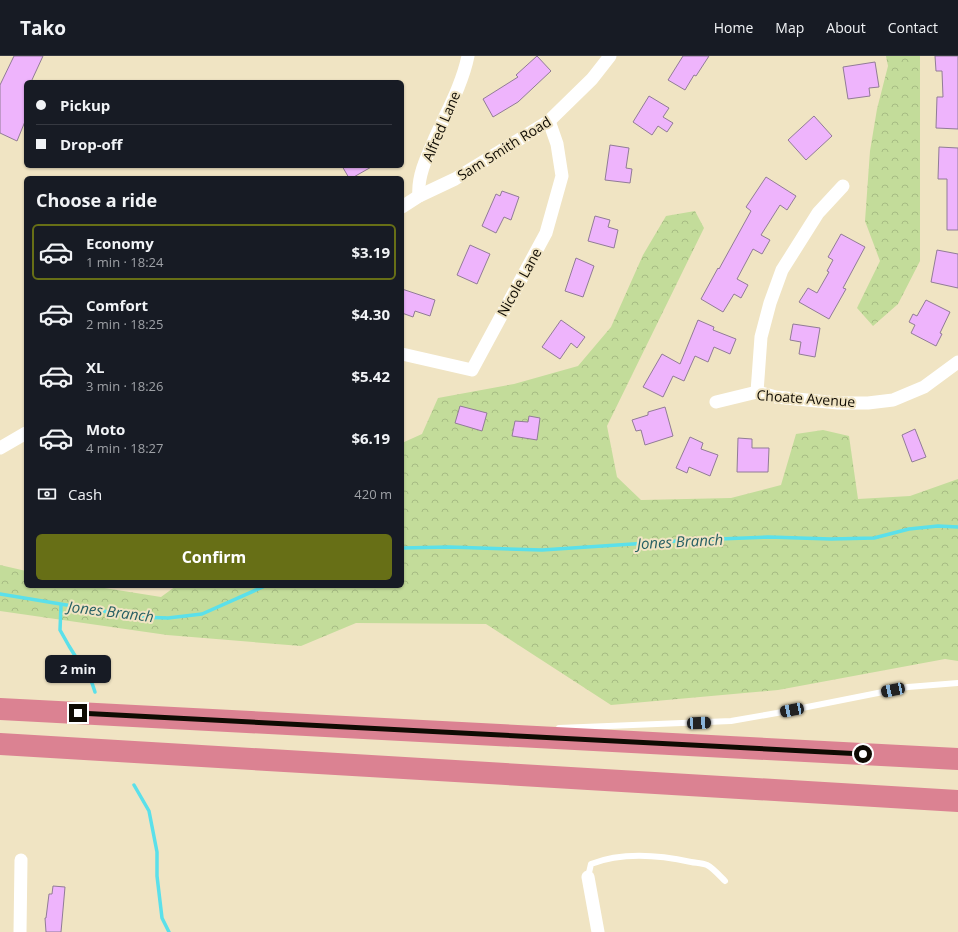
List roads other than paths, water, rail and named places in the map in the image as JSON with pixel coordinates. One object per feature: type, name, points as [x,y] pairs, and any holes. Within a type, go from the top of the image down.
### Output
[{"type":"highway","points":[[0,709],[958,760]]},
{"type":"highway","points":[[0,744],[958,801]]},
{"type":"street","name":"Alfred Lane","points":[[419,196],[418,189],[425,161],[465,72],[468,56]]},
{"type":"street","name":"Sam Smith Road","points":[[404,206],[419,196],[455,179],[549,121],[592,79],[610,56]]},
{"type":"street","name":"Nicole Lane","points":[[404,354],[472,370],[546,233],[562,176],[558,144],[549,121]]},
{"type":"street","points":[[757,392],[762,337],[770,303],[782,270],[818,213],[843,186]]},
{"type":"street","name":"Choate Avenue","points":[[716,402],[757,392],[776,397],[838,403],[892,400],[924,388],[958,362]]},
{"type":"street","points":[[0,448],[24,433]]},
{"type":"street","points":[[20,932],[21,860]]},
{"type":"street","points":[[588,877],[598,932]]},
{"type":"lane","points":[[554,729],[731,721],[908,687],[958,683]]},
{"type":"lane","points":[[500,735],[539,731]]},
{"type":"lane","points":[[588,877],[590,864],[620,857],[640,856],[676,858],[708,865],[725,881]]},
{"type":"waterway","name":"Jones Branch","points":[[404,548],[449,547],[542,550],[693,540],[768,537],[831,539],[874,538],[909,529],[938,526],[958,527]]},
{"type":"waterway","name":"Jones Branch","points":[[0,594],[139,617],[168,618],[202,614],[260,588]]},
{"type":"waterway","points":[[61,605],[60,630],[92,683],[95,692]]},
{"type":"waterway","points":[[134,785],[149,811],[157,852],[157,876],[162,918],[169,932]]}]
